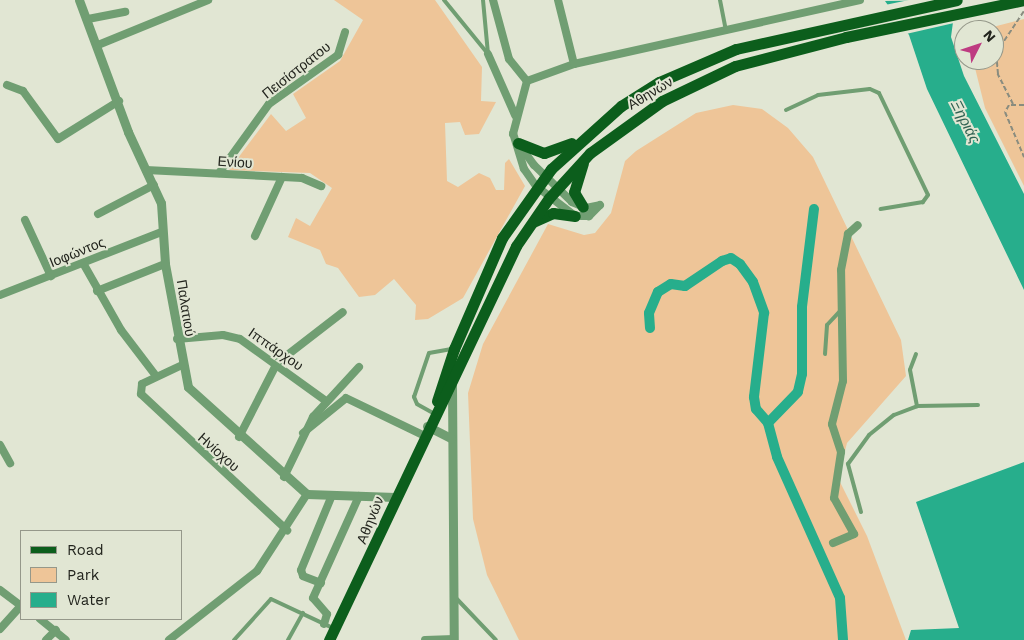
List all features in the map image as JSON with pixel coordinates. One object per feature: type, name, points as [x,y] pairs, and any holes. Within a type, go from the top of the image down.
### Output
[{"type":"main road","name":"Αθηνών","points":[[447,383],[454,348],[491,258],[536,186],[584,137],[639,93],[708,59],[767,40],[957,0]]},
{"type":"main road","name":"Αθηνών","points":[[329,640],[330,627],[395,497],[447,383],[482,313],[530,224],[557,188],[590,153],[662,101],[712,75],[802,47],[1024,0]]},
{"type":"main road","points":[[516,139],[544,153],[584,137]]},
{"type":"main road","points":[[530,224],[552,213],[579,212],[574,186],[590,153]]},
{"type":"street","name":"Παλατιού","points":[[79,0],[146,170],[161,203],[165,264],[180,366],[194,396],[284,477],[307,494]]},
{"type":"street","points":[[98,45],[208,0]]},
{"type":"street","points":[[493,0],[509,59],[527,81]]},
{"type":"street","points":[[558,0],[574,64]]},
{"type":"street","points":[[527,81],[574,64],[860,0]]},
{"type":"street","points":[[88,19],[125,12]]},
{"type":"street","name":"Πεισίστρατου","points":[[219,173],[269,104],[338,55],[345,32]]},
{"type":"street","points":[[488,54],[515,115],[516,139],[520,160],[536,186],[549,198],[579,212]]},
{"type":"street","points":[[515,115],[527,81]]},
{"type":"street","points":[[7,85],[23,91],[58,139],[119,101]]},
{"type":"street","points":[[516,139],[544,176],[579,212]]},
{"type":"street","name":"Ενίου","points":[[146,170],[307,179],[321,186]]},
{"type":"street","points":[[254,236],[282,177]]},
{"type":"street","points":[[98,214],[154,185]]},
{"type":"street","points":[[25,220],[51,276]]},
{"type":"street","points":[[833,543],[854,534],[838,510],[833,491],[841,452],[832,424],[842,381],[840,311],[846,241],[858,225]]},
{"type":"street","name":"Ιοφώντος","points":[[0,295],[162,232]]},
{"type":"street","points":[[83,263],[98,291],[156,376],[180,366]]},
{"type":"street","points":[[98,291],[165,264]]},
{"type":"street","points":[[239,437],[277,364],[343,312]]},
{"type":"street","name":"Ιππάρχου","points":[[177,339],[231,336],[277,364],[326,400]]},
{"type":"street","points":[[284,477],[303,433],[326,400],[359,367]]},
{"type":"street","name":"Ηνίοχου","points":[[156,376],[139,388],[177,431],[286,530]]},
{"type":"street","points":[[425,640],[454,640],[451,438],[447,383]]},
{"type":"street","points":[[303,433],[346,398],[425,430],[451,438]]},
{"type":"street","points":[[0,444],[10,464]]},
{"type":"street","points":[[169,640],[257,571],[286,530],[307,494],[395,497]]},
{"type":"street","points":[[321,584],[303,576],[301,570],[332,495]]},
{"type":"street","points":[[330,627],[327,614],[313,600],[359,496]]},
{"type":"street","points":[[0,590],[20,605]]},
{"type":"street","points":[[0,629],[20,607]]},
{"type":"street","points":[[41,620],[66,640]]},
{"type":"street","points":[[46,640],[56,630]]},
{"type":"lane","points":[[444,0],[488,54]]},
{"type":"lane","points":[[483,0],[488,54]]},
{"type":"lane","points":[[720,0],[726,30]]},
{"type":"lane","points":[[786,110],[818,96],[870,89],[878,93],[928,195],[923,202],[881,209]]},
{"type":"lane","points":[[825,354],[826,325],[840,311]]},
{"type":"lane","points":[[434,411],[417,404],[414,397],[429,353],[454,348]]},
{"type":"lane","points":[[916,354],[910,370],[917,406]]},
{"type":"lane","points":[[862,512],[848,475],[851,456],[886,420],[917,406],[978,405]]},
{"type":"lane","points":[[453,596],[496,640]]},
{"type":"lane","points":[[234,640],[271,599],[330,627]]},
{"type":"lane","points":[[288,640],[303,613]]},
{"type":"path","points":[[1013,104],[998,74],[996,53],[1024,12]]},
{"type":"path","points":[[1024,105],[1013,104],[1006,109],[1006,121],[1024,157]]},
{"type":"green space","points":[[334,0],[435,0],[482,67],[481,101],[496,102],[479,134],[465,135],[460,122],[445,123],[447,181],[458,187],[479,173],[490,178],[496,190],[504,190],[505,163],[509,159],[525,186],[463,298],[428,319],[415,320],[416,305],[394,279],[375,295],[359,297],[338,268],[326,264],[320,250],[288,237],[296,218],[310,226],[332,188],[310,173],[229,170],[271,114],[286,131],[306,118],[293,94],[340,61],[363,20]]},
{"type":"green space","points":[[1024,19],[1024,186],[985,108],[976,70],[1004,70],[1004,24]]},
{"type":"green space","points":[[733,105],[762,109],[788,128],[813,157],[901,340],[906,376],[847,443],[838,478],[867,536],[906,640],[519,640],[487,575],[473,519],[468,393],[483,344],[548,224],[584,235],[595,233],[611,213],[625,161],[636,151],[696,113]]},
{"type":"water","name":"Ξηριάς","points":[[956,0],[951,37],[954,46],[954,70],[962,70],[1024,194],[1024,290],[927,89],[909,35],[885,1]]},
{"type":"water","points":[[1024,462],[1024,640],[908,640],[911,630],[959,628],[916,502]]},
{"type":"pier","points":[[909,0],[959,0],[954,23],[906,34],[885,5]]},
{"type":"waterway","points":[[814,209],[802,307],[802,374],[798,392],[768,423],[777,457],[840,598],[843,640]]},
{"type":"waterway","points":[[650,328],[649,313],[658,292],[671,284],[685,286],[722,261],[731,258],[740,264],[753,282],[764,313],[754,397],[756,409],[768,423]]}]
